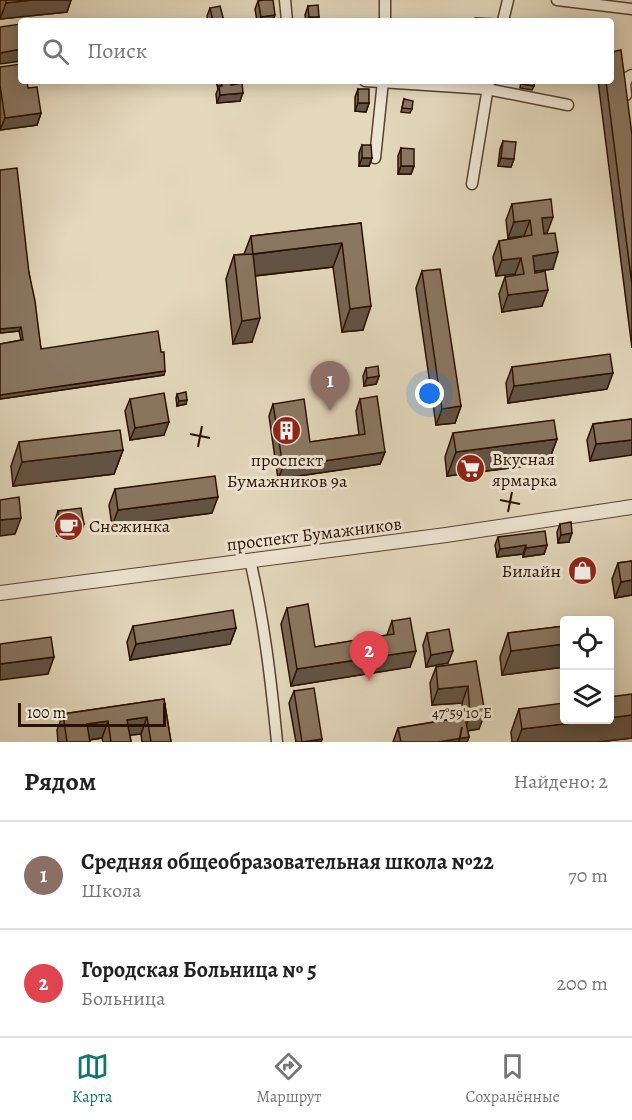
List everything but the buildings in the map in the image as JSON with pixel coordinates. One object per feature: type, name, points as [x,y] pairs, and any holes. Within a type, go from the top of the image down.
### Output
[{"type":"street","points":[[285,0],[287,18]]},
{"type":"street","points":[[385,0],[385,18]]},
{"type":"street","points":[[504,18],[508,0]]},
{"type":"street","points":[[557,0],[632,9]]},
{"type":"street","points":[[627,108],[625,84],[628,77],[632,75]]},
{"type":"street","points":[[375,158],[383,84]]},
{"type":"street","points":[[453,84],[488,85],[568,105]]},
{"type":"street","points":[[472,184],[488,85]]},
{"type":"street","name":"проспект Бумажников","points":[[0,592],[446,535],[632,507]]},
{"type":"street","points":[[250,560],[261,605],[277,742]]},
{"type":"place","name":"Средняя общеобразовательная школа №22","points":[[330,411]]},
{"type":"place","name":"проспект Бумажников 9а","points":[[287,431]]},
{"type":"place","name":"Вкусная ярмарка","points":[[471,469]]},
{"type":"place","name":"Снежинка","points":[[68,526]]},
{"type":"place","name":"Билайн","points":[[582,571]]},
{"type":"place","name":"Городская Больница № 5","points":[[369,681]]}]
